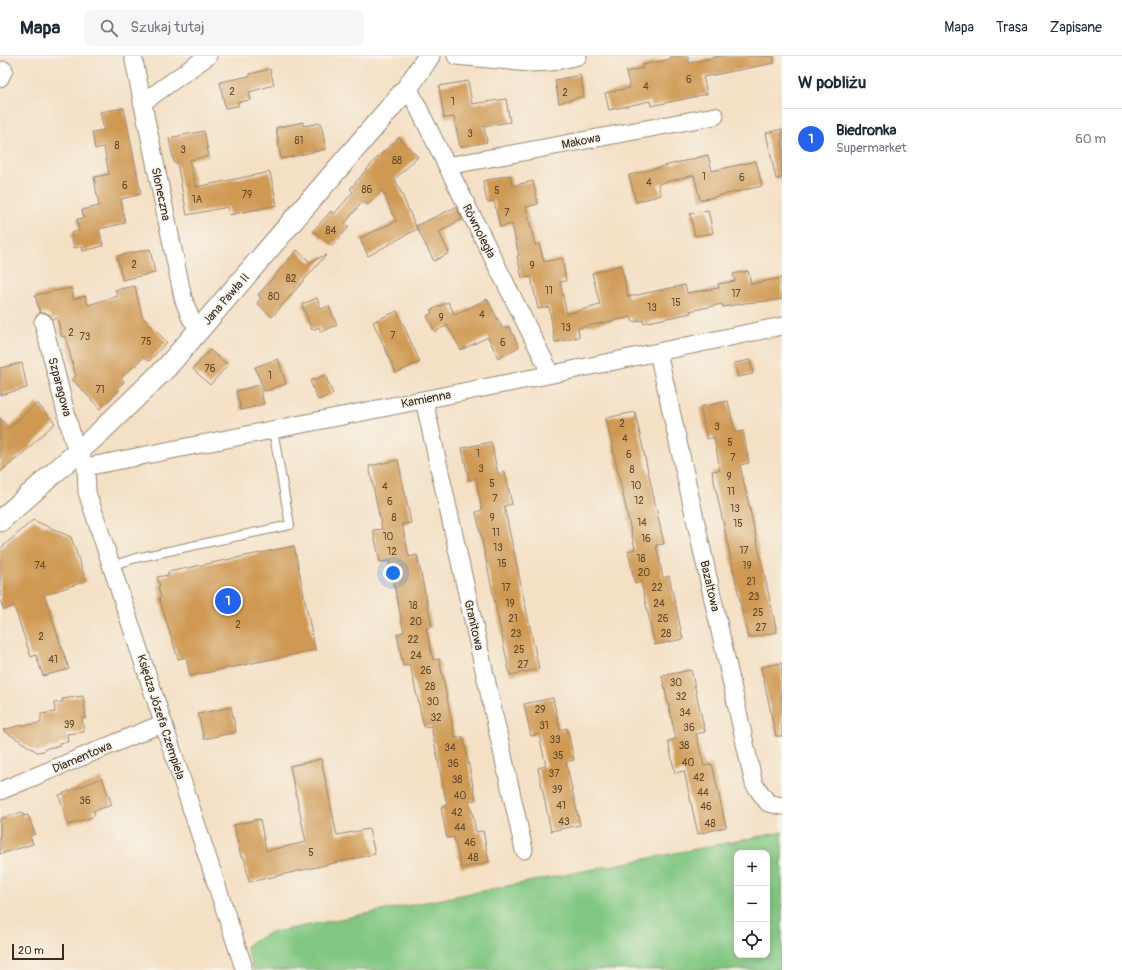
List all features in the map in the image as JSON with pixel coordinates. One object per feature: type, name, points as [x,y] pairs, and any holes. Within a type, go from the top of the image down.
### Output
[{"type":"street","name":"Słoneczna","points":[[133,56],[183,298],[191,319],[201,327]]},
{"type":"street","name":"Jana Pawła II","points":[[0,521],[82,459],[167,366],[408,87],[429,56]]},
{"type":"street","points":[[456,56],[530,63],[552,62],[578,56]]},
{"type":"street","points":[[142,103],[203,58]]},
{"type":"street","name":"Równoległa","points":[[408,87],[546,364],[548,376]]},
{"type":"street","name":"Makowa","points":[[447,166],[715,116]]},
{"type":"street","name":"Szparagowa","points":[[43,322],[73,440],[82,459]]},
{"type":"street","name":"Kamienna","points":[[82,459],[272,430],[548,376],[782,326]]},
{"type":"street","name":"Bazaltowa","points":[[658,352],[754,784],[768,803],[782,806]]},
{"type":"street","name":"Granitowa","points":[[424,400],[524,850]]},
{"type":"street","name":"Księdza Józefa Czempiela","points":[[82,459],[87,492],[244,967]]},
{"type":"street","name":"Diamentowa","points":[[0,791],[148,729],[164,724]]},
{"type":"lane","points":[[111,566],[136,558],[290,525],[272,430]]},
{"type":"green space","points":[[782,832],[782,970],[253,970],[246,946],[269,933]]},
{"type":"building","points":[[670,56],[688,56],[689,63],[720,56],[774,56],[774,63],[703,77],[707,94],[651,106],[650,101],[609,110],[605,93],[630,88],[626,72],[643,68],[642,65],[671,59]]},
{"type":"building","points":[[270,69],[274,85],[249,92],[251,100],[238,102],[238,106],[225,108],[220,82],[250,76],[250,74]]},
{"type":"building","points":[[580,75],[584,96],[559,103],[555,80]]},
{"type":"building","points":[[468,81],[472,104],[506,99],[510,122],[484,126],[487,142],[460,147],[454,117],[444,118],[439,86]]},
{"type":"building","points":[[124,108],[141,194],[121,199],[125,223],[99,229],[103,246],[83,251],[82,246],[74,248],[71,233],[79,231],[77,219],[84,218],[82,210],[99,206],[94,177],[109,174],[104,147],[95,149],[92,132],[104,130],[100,112]]},
{"type":"building","points":[[303,122],[303,126],[321,123],[326,149],[281,159],[276,128]]},
{"type":"building","points":[[782,129],[782,178],[776,179],[766,133]]},
{"type":"building","points":[[204,131],[209,156],[189,160],[196,187],[270,172],[277,205],[229,215],[228,207],[187,215],[177,163],[174,163],[169,138]]},
{"type":"building","points":[[399,137],[418,157],[395,179],[417,229],[368,256],[360,238],[396,221],[382,190],[368,205],[363,201],[345,223],[349,227],[332,246],[313,231],[331,211],[334,214],[353,192],[350,189],[375,160]]},
{"type":"building","points":[[708,155],[712,171],[756,161],[762,186],[700,200],[694,175],[658,184],[661,195],[636,202],[629,175]]},
{"type":"building","points":[[510,175],[512,186],[533,181],[538,204],[526,207],[535,245],[539,244],[544,262],[562,258],[566,281],[560,282],[567,314],[600,305],[592,273],[621,265],[628,297],[685,285],[687,293],[719,288],[718,284],[735,281],[733,274],[748,271],[751,284],[782,278],[782,299],[723,307],[722,304],[690,311],[691,313],[643,323],[643,320],[633,322],[631,317],[578,328],[579,337],[555,342],[549,307],[538,309],[531,277],[522,278],[512,224],[500,227],[494,201],[487,202],[483,181]]},
{"type":"building","points":[[456,207],[462,219],[439,232],[449,253],[434,261],[416,226]]},
{"type":"building","points":[[708,210],[713,233],[695,236],[690,214]]},
{"type":"building","points":[[150,249],[155,273],[122,280],[117,256]]},
{"type":"building","points":[[297,250],[310,262],[326,255],[272,317],[257,303],[261,298],[258,295]]},
{"type":"building","points":[[135,286],[142,317],[167,342],[149,361],[144,357],[121,378],[124,382],[118,387],[119,390],[100,409],[72,379],[76,376],[65,336],[62,337],[57,318],[52,319],[50,315],[46,313],[40,313],[35,295],[71,288],[73,299],[85,296],[88,305],[118,296],[115,290]]},
{"type":"building","points":[[317,298],[321,309],[329,306],[337,325],[321,332],[319,327],[312,330],[302,304]]},
{"type":"building","points":[[487,299],[503,329],[509,326],[519,347],[498,358],[488,337],[461,350],[447,325],[435,332],[427,316],[432,313],[431,310],[448,302],[455,315]]},
{"type":"building","points":[[397,311],[420,362],[396,373],[373,322]]},
{"type":"building","points":[[210,350],[228,365],[210,385],[193,369]]},
{"type":"building","points":[[278,359],[286,384],[264,391],[255,367]]},
{"type":"building","points":[[750,360],[753,374],[738,377],[735,363]]},
{"type":"building","points":[[22,363],[27,388],[0,395],[0,368]]},
{"type":"building","points":[[325,375],[333,394],[318,400],[310,381]]},
{"type":"building","points":[[259,385],[264,404],[241,410],[236,391]]},
{"type":"building","points":[[728,401],[735,433],[743,431],[749,463],[740,465],[777,632],[748,638],[712,471],[720,470],[714,437],[707,439],[700,407]]},
{"type":"building","points":[[37,403],[55,423],[20,456],[0,472],[0,418],[9,428]]},
{"type":"building","points":[[635,412],[664,544],[656,545],[663,578],[669,576],[683,639],[655,645],[641,582],[635,584],[628,551],[635,549],[606,418]]},
{"type":"building","points":[[491,442],[498,474],[505,472],[512,504],[504,506],[539,669],[510,675],[476,512],[482,510],[476,478],[469,480],[462,448]]},
{"type":"building","points":[[398,460],[411,523],[402,524],[409,557],[417,555],[432,627],[426,628],[433,660],[439,659],[455,738],[463,737],[476,800],[469,801],[476,832],[483,831],[489,862],[461,868],[454,837],[447,838],[441,807],[447,805],[431,726],[424,727],[410,665],[403,666],[397,634],[404,632],[389,561],[380,562],[373,530],[382,529],[369,466]]},
{"type":"building","points":[[33,520],[71,537],[86,581],[44,595],[69,669],[43,676],[36,655],[31,657],[14,606],[4,610],[0,600],[0,549]]},
{"type":"building","points":[[294,546],[315,650],[190,676],[186,657],[178,659],[159,598],[161,597],[158,587],[160,586],[157,577],[169,575],[168,572]]},
{"type":"building","points":[[782,663],[782,736],[776,736],[761,667]]},
{"type":"building","points":[[691,670],[705,732],[696,734],[704,766],[712,764],[726,827],[698,834],[684,771],[675,773],[668,741],[676,739],[662,676]]},
{"type":"building","points":[[83,696],[86,718],[82,718],[84,732],[67,734],[68,742],[59,743],[59,746],[47,748],[44,751],[37,752],[3,730],[18,726],[41,723],[41,714],[55,712],[54,703],[63,702],[62,699]]},
{"type":"building","points":[[553,698],[560,730],[567,728],[574,760],[566,762],[580,825],[551,831],[538,768],[546,766],[539,734],[531,736],[524,704]]},
{"type":"building","points":[[231,707],[236,732],[204,739],[198,714]]},
{"type":"building","points":[[321,759],[337,835],[369,829],[375,854],[249,882],[244,857],[241,857],[234,825],[260,819],[266,851],[306,842],[290,766]]},
{"type":"building","points":[[102,778],[112,805],[93,811],[95,816],[68,825],[59,795]]},
{"type":"building","points":[[22,812],[23,816],[28,815],[35,834],[30,836],[33,844],[0,854],[0,819]]},
{"type":"place","name":"Biedronka","points":[[228,601]]}]
